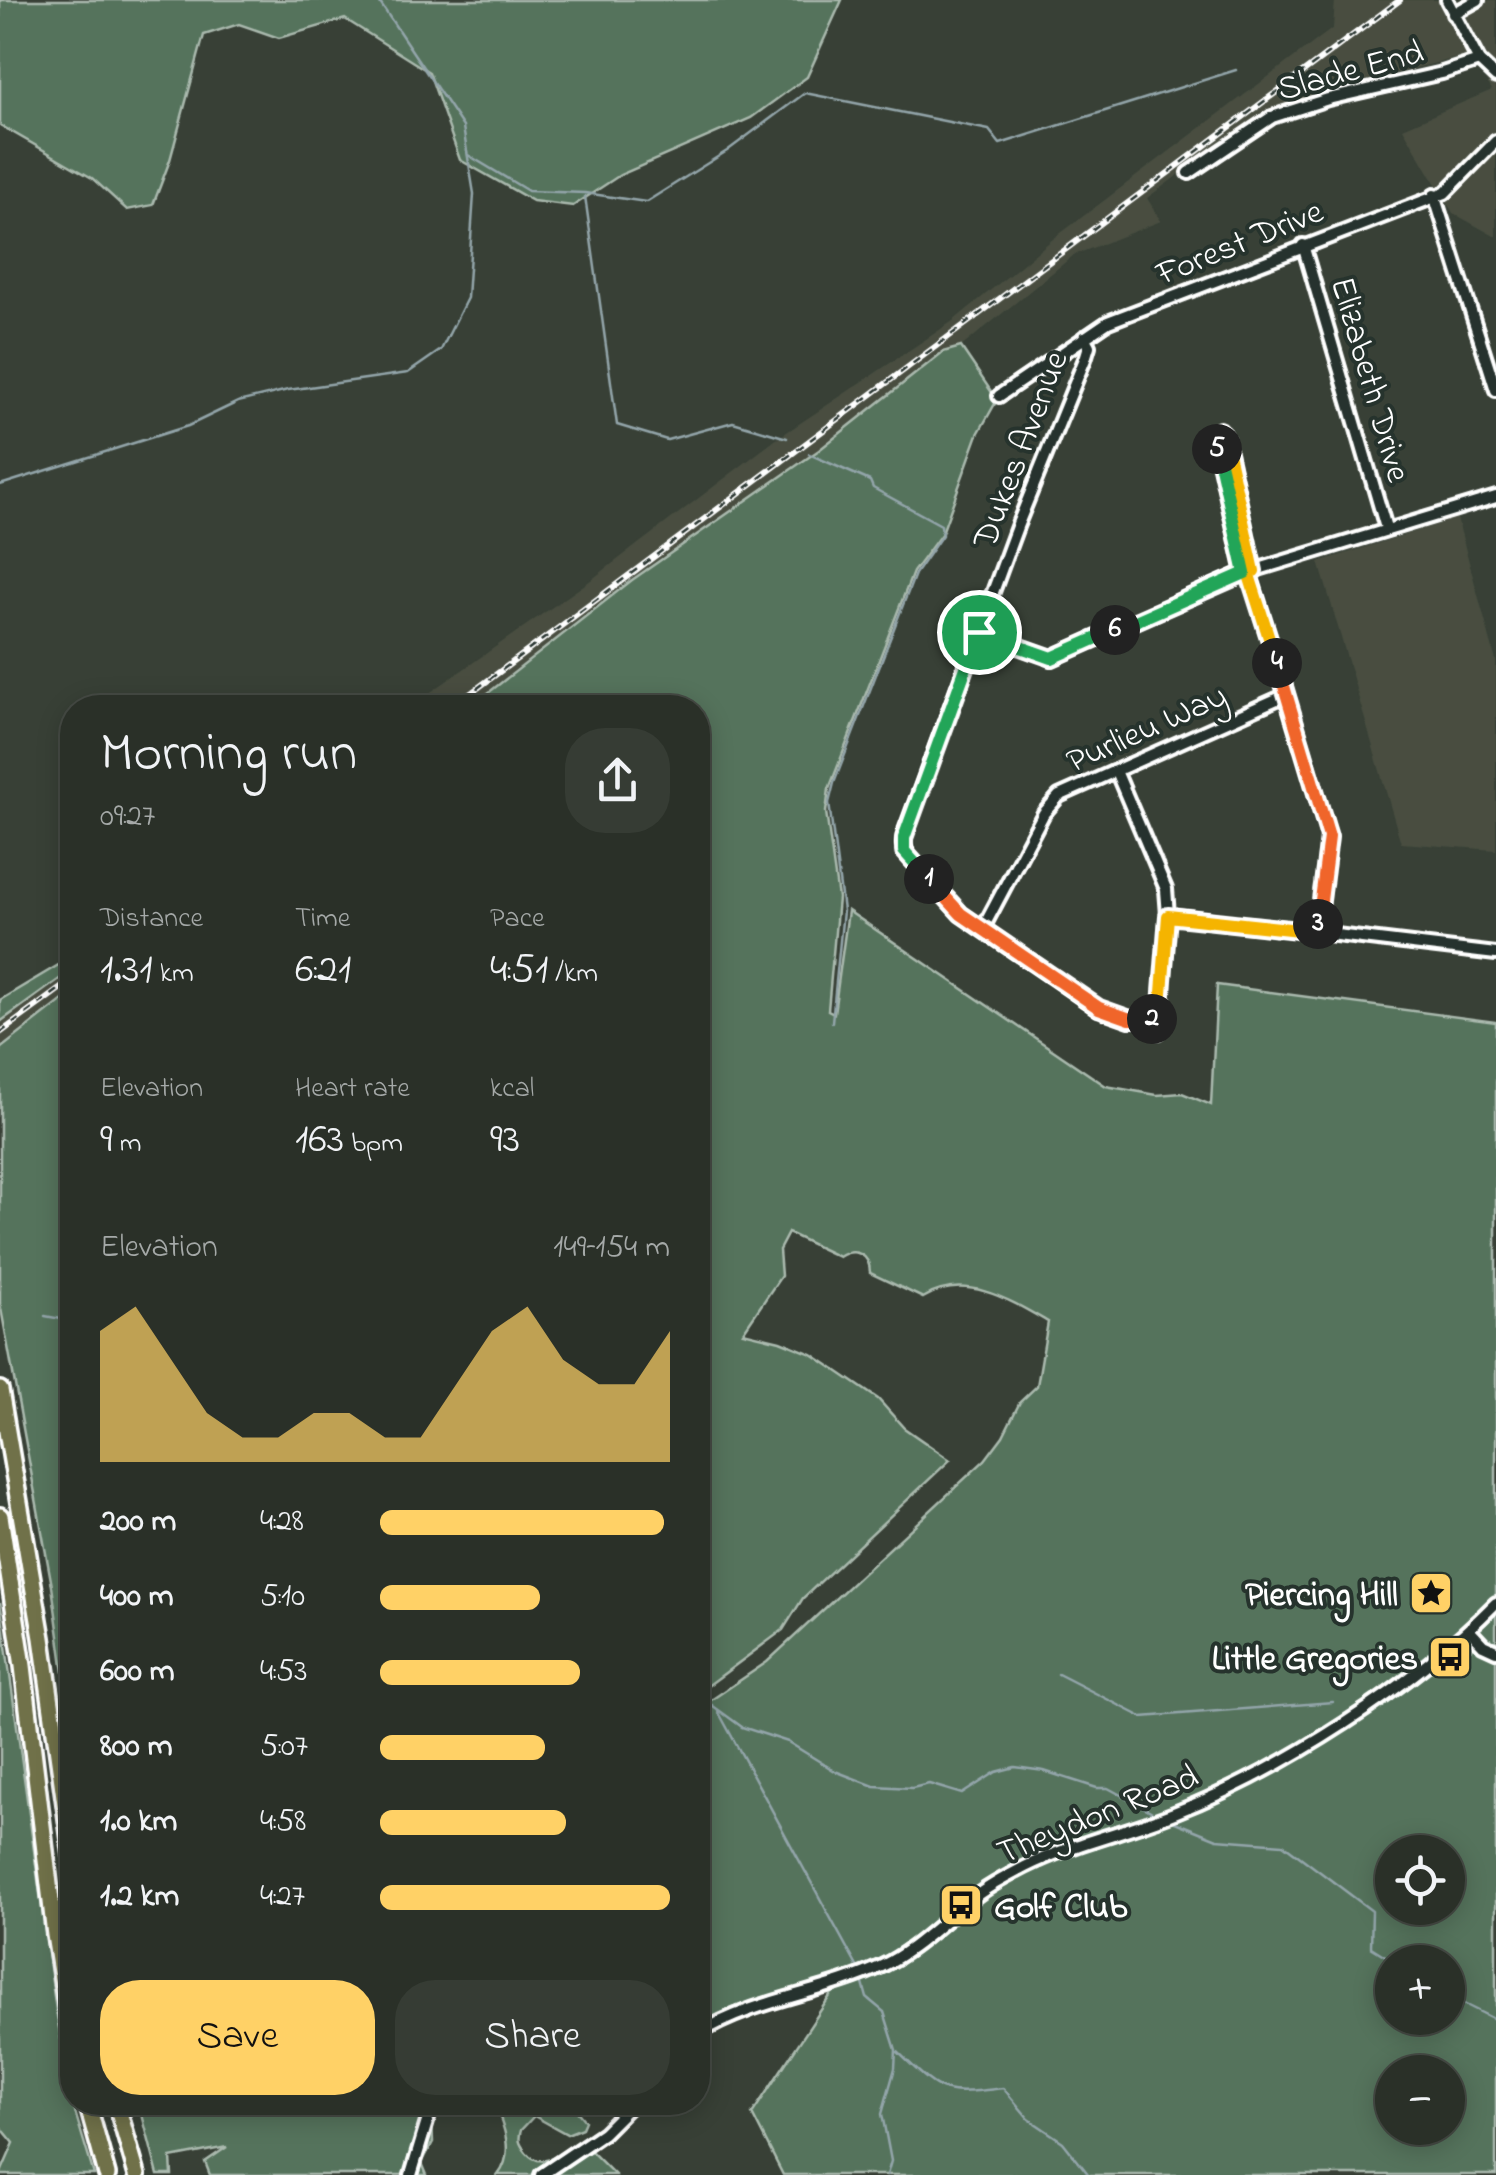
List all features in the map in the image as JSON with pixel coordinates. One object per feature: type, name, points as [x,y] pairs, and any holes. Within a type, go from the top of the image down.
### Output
[{"type":"highway","points":[[0,1390],[60,1768]]},
{"type":"highway","points":[[0,1516],[60,1967]]},
{"type":"highway","points":[[91,2115],[108,2175]]},
{"type":"highway","points":[[120,2115],[137,2175]]},
{"type":"street","points":[[1447,0],[1480,61],[1496,76]]},
{"type":"street","points":[[1453,14],[1478,0]]},
{"type":"street","name":"Slade End","points":[[1189,172],[1272,117],[1480,61]]},
{"type":"street","name":"Forest Drive","points":[[999,396],[1108,322],[1450,189],[1496,141]]},
{"type":"street","points":[[1434,196],[1496,390]]},
{"type":"street","name":"Elizabeth Drive","points":[[1304,245],[1386,528]]},
{"type":"street","name":"Dukes Avenue","points":[[1084,337],[1089,348],[1018,524],[903,844],[909,858],[961,914],[1099,1008],[1130,1019],[1160,1018]]},
{"type":"street","points":[[1249,572],[1224,434],[1217,430],[1214,434],[1249,572],[1329,837],[1317,932]]},
{"type":"street","points":[[979,632],[1052,658],[1249,572],[1496,496]]},
{"type":"street","name":"Purlieu Way","points":[[983,928],[1044,813],[1059,796],[1286,694]]},
{"type":"street","points":[[1116,771],[1166,890],[1168,916],[1160,1032]]},
{"type":"street","points":[[1168,916],[1496,954]]},
{"type":"street","name":"Theydon Road","points":[[710,2028],[770,2001],[881,1966],[924,1939],[985,1889],[1063,1849],[1174,1813],[1301,1750],[1434,1661],[1496,1603]]},
{"type":"street","points":[[1470,1630],[1483,1645],[1496,1650]]},
{"type":"street","points":[[410,2175],[430,2115]]},
{"type":"street","points":[[541,2175],[623,2115]]},
{"type":"street","points":[[558,2175],[571,2154]]},
{"type":"shaded area","points":[[1335,0],[1496,0],[1496,237],[1453,213],[1403,128],[1492,90],[1470,55],[1295,101],[1255,119],[1147,198],[1161,221],[1074,255],[961,347],[943,352],[819,450],[632,580],[484,695],[427,695],[591,580],[775,440],[953,321],[1053,239],[1333,28]]},
{"type":"shaded area","points":[[1457,518],[1496,661],[1496,850],[1401,843],[1319,562]]},
{"type":"shaded area","points":[[60,964],[60,1022],[0,1067],[0,1001]]},
{"type":"green space","points":[[0,0],[842,0],[807,77],[751,118],[620,175],[573,206],[533,201],[460,160],[429,72],[345,19],[279,38],[239,24],[204,35],[170,160],[153,205],[127,210],[92,178],[0,125]]},
{"type":"green space","points":[[961,347],[997,400],[978,434],[942,533],[913,572],[829,789],[826,812],[838,898],[828,1010],[834,1013],[848,911],[1106,1086],[1157,1095],[1182,1093],[1211,1105],[1217,985],[1496,1022],[1496,1647],[1459,1630],[1431,1656],[1440,1670],[1475,1646],[1496,1654],[1496,2175],[783,2175],[752,2114],[842,1978],[770,1997],[710,2024],[710,1701],[767,1662],[985,1460],[1003,1436],[1020,1402],[1037,1386],[1048,1322],[1003,1298],[971,1288],[939,1291],[923,1298],[870,1273],[860,1254],[839,1257],[788,1233],[779,1250],[781,1276],[743,1332],[812,1354],[878,1399],[904,1428],[950,1460],[803,1598],[783,1630],[710,1684],[710,695],[486,695],[632,580],[819,450],[943,352]]},
{"type":"green space","points":[[60,964],[60,979],[0,1022],[0,1000]]},
{"type":"green space","points":[[60,1002],[60,1644],[0,1303],[0,1049]]},
{"type":"green space","points":[[0,1602],[60,2034],[60,2115],[76,2115],[94,2175],[0,2175],[14,2143],[0,2126]]},
{"type":"green space","points":[[142,2115],[432,2118],[433,2142],[422,2163],[427,2175],[210,2175],[205,2162],[227,2147],[171,2158],[172,2175],[158,2175]]},
{"type":"green space","points":[[498,2115],[580,2115],[585,2121],[582,2128],[567,2134],[534,2116],[521,2130],[522,2146],[533,2158],[547,2160],[583,2143],[615,2175],[498,2175],[506,2158]]},
{"type":"waterway","points":[[0,485],[188,426],[238,402],[288,390],[408,373],[441,350],[467,298],[474,194],[463,127],[378,0]]},
{"type":"waterway","points":[[468,155],[528,191],[585,193],[646,202],[727,151],[805,93],[989,130],[1000,144],[1236,70]]},
{"type":"waterway","points":[[585,196],[617,425],[667,440],[733,422],[787,438]]},
{"type":"waterway","points":[[809,454],[870,481],[873,488],[941,525],[942,535],[915,574],[829,803],[843,911],[832,1022]]},
{"type":"waterway","points":[[45,1316],[60,1319]]},
{"type":"waterway","points":[[1058,1674],[1142,1717],[1333,1702]]},
{"type":"waterway","points":[[710,1704],[742,1727],[788,1742],[835,1771],[874,1786],[912,1788],[929,1784],[962,1794],[996,1772],[1015,1767],[1108,1788],[1158,1815]]},
{"type":"waterway","points":[[718,1711],[860,1972]]},
{"type":"waterway","points":[[1170,1820],[1217,1839],[1283,1844],[1372,1911],[1371,1947],[1375,1950]]},
{"type":"waterway","points":[[862,1980],[867,1998],[884,2012],[896,2050],[882,2114],[891,2161],[887,2175]]},
{"type":"waterway","points":[[1465,2004],[1496,2020]]},
{"type":"waterway","points":[[898,2052],[943,2089],[966,2092],[1003,2088],[1029,2119],[1063,2142],[1089,2175]]},
{"type":"railway","points":[[468,695],[1400,0]]},
{"type":"railway","points":[[0,1033],[60,989]]},
{"type":"place","name":"Piercing Hill","points":[[1431,1593]]},
{"type":"place","name":"Little Gregories","points":[[1450,1657]]},
{"type":"place","name":"Golf Club","points":[[961,1905]]},
{"type":"route","points":[[1220,430],[1254,571],[1248,572],[1326,820],[1329,837],[1317,932],[1168,916],[1160,1018],[1130,1019],[1099,1008],[961,914],[909,858],[904,851],[904,838],[979,632],[1052,658],[1245,573],[1214,434],[1220,430]]}]
